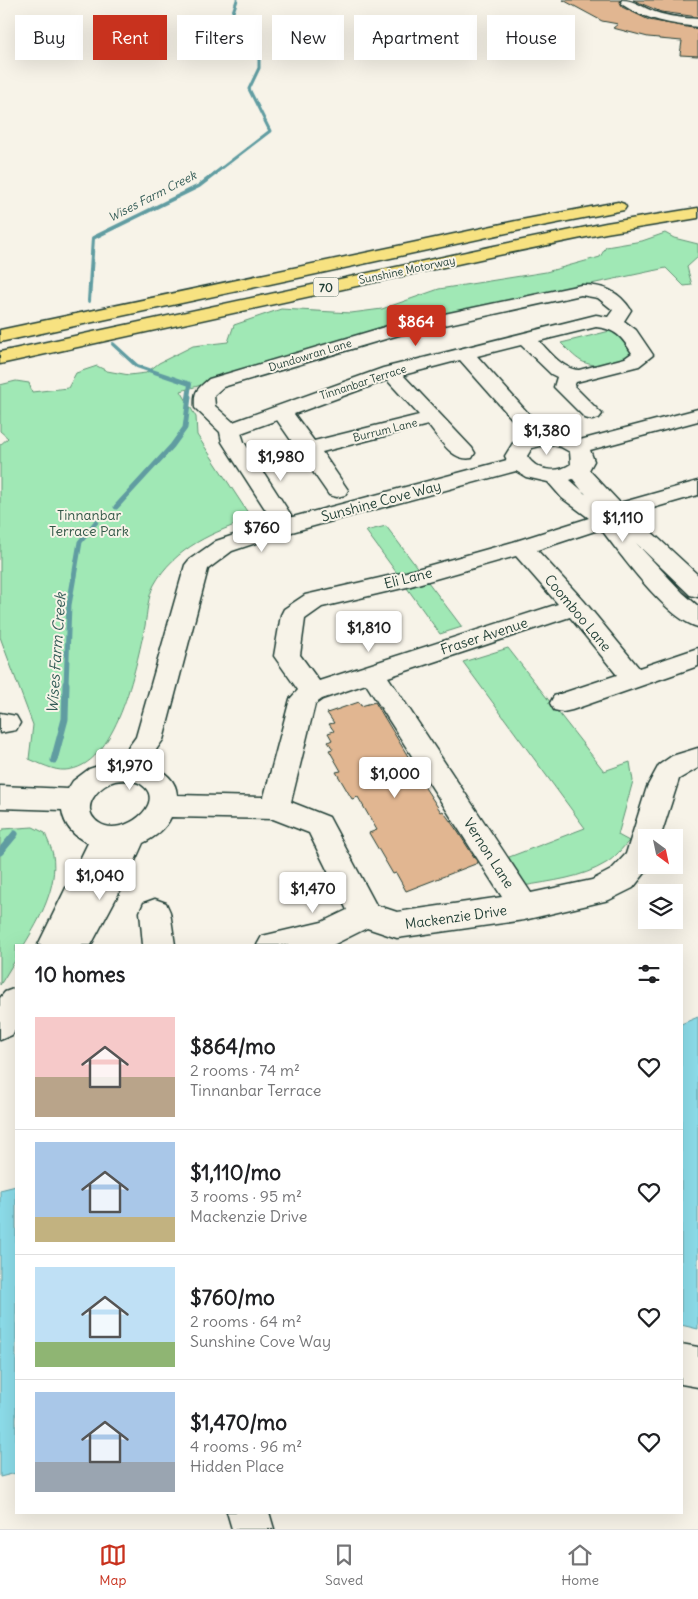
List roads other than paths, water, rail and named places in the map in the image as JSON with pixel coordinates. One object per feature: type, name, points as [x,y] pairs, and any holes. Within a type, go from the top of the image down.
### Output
[{"type":"highway","name":"Sunshine Motorway","points":[[0,336],[516,226],[635,204]]},
{"type":"highway","name":"Sunshine Motorway","points":[[0,358],[494,251],[653,220],[694,214]]},
{"type":"street","points":[[627,2],[635,8],[664,19],[698,23]]},
{"type":"street","name":"Dundowran Lane","points":[[230,430],[206,408],[204,394],[216,383],[396,330],[580,290],[596,290],[618,302],[622,310],[614,322]]},
{"type":"street","name":"Tinnanbar Terrace","points":[[230,430],[390,372],[596,321],[614,322]]},
{"type":"street","points":[[526,339],[558,370],[568,375],[579,376],[632,362],[643,355],[626,329],[614,322]]},
{"type":"street","points":[[456,356],[529,426],[548,438]]},
{"type":"street","points":[[456,356],[521,436],[520,454],[528,471],[543,476],[566,474],[584,460],[582,453],[576,447],[566,441],[548,438],[532,440],[520,454]]},
{"type":"street","name":"Burrum Lane","points":[[390,372],[464,453]]},
{"type":"street","points":[[568,375],[564,387],[592,414]]},
{"type":"street","points":[[281,411],[337,490]]},
{"type":"street","points":[[576,447],[698,415]]},
{"type":"street","name":"Burrum Lane","points":[[309,449],[433,418]]},
{"type":"street","points":[[230,430],[234,442],[280,515],[269,531]]},
{"type":"street","name":"Sunshine Cove Way","points":[[128,769],[149,740],[198,565],[224,546],[520,454]]},
{"type":"street","points":[[566,474],[570,493],[611,516],[688,566],[698,589]]},
{"type":"street","name":"Eli Lane","points":[[313,692],[287,656],[293,616],[314,601],[521,547],[698,488]]},
{"type":"street","points":[[611,516],[638,561],[674,599],[698,619]]},
{"type":"street","name":"Coomboo Lane","points":[[521,547],[575,607],[635,680]]},
{"type":"street","points":[[654,576],[688,566]]},
{"type":"street","name":"Fraser Avenue","points":[[313,692],[575,607]]},
{"type":"street","points":[[563,703],[698,657]]},
{"type":"street","name":"Vernon Lane","points":[[372,673],[524,907]]},
{"type":"street","points":[[275,808],[303,698],[313,692]]},
{"type":"street","name":"Mackenzie Drive","points":[[365,915],[397,925],[524,907],[598,891],[622,879],[639,860],[661,787],[669,772],[682,763],[698,758]]},
{"type":"street","points":[[128,769],[142,771],[154,777],[164,792],[164,806],[158,818],[151,825],[119,836],[92,833],[82,825],[76,808],[76,800],[83,788],[90,782],[110,771],[128,769]]},
{"type":"street","points":[[0,797],[76,800]]},
{"type":"street","points":[[164,806],[275,808],[318,825],[365,915],[327,934],[279,944]]},
{"type":"street","points":[[55,944],[119,836]]},
{"type":"street","points":[[76,944],[115,872],[119,836]]},
{"type":"street","points":[[155,912],[159,944]]},
{"type":"street","points":[[0,1025],[15,1003]]},
{"type":"street","points":[[0,1044],[15,1030]]},
{"type":"street","points":[[683,1364],[698,1367]]},
{"type":"street","points":[[249,1514],[253,1529]]},
{"type":"water","points":[[698,1017],[698,1329],[683,1325],[683,1023]]},
{"type":"water","points":[[15,1186],[15,1473],[0,1477],[0,1190]]},
{"type":"waterway","name":"Wises Farm Creek","points":[[214,174],[270,131],[249,89],[259,68],[259,52],[241,31],[232,15],[237,0]]},
{"type":"waterway","name":"Wises Farm Creek","points":[[89,301],[93,238],[199,186],[216,173]]},
{"type":"waterway","name":"Wises Farm Creek","points":[[113,344],[137,366],[190,384],[188,398]]},
{"type":"waterway","name":"Wises Farm Creek","points":[[116,507],[172,446],[185,428],[189,397]]},
{"type":"waterway","name":"Wises Farm Creek","points":[[66,685],[69,605],[80,542],[96,522]]},
{"type":"waterway","name":"Wises Farm Creek","points":[[54,760],[65,719],[66,684]]},
{"type":"waterway","name":"Wises Farm Creek","points":[[0,852],[15,834]]},
{"type":"park label","name":"Tinnanbar Terrace Park","points":[[89,524]]}]
